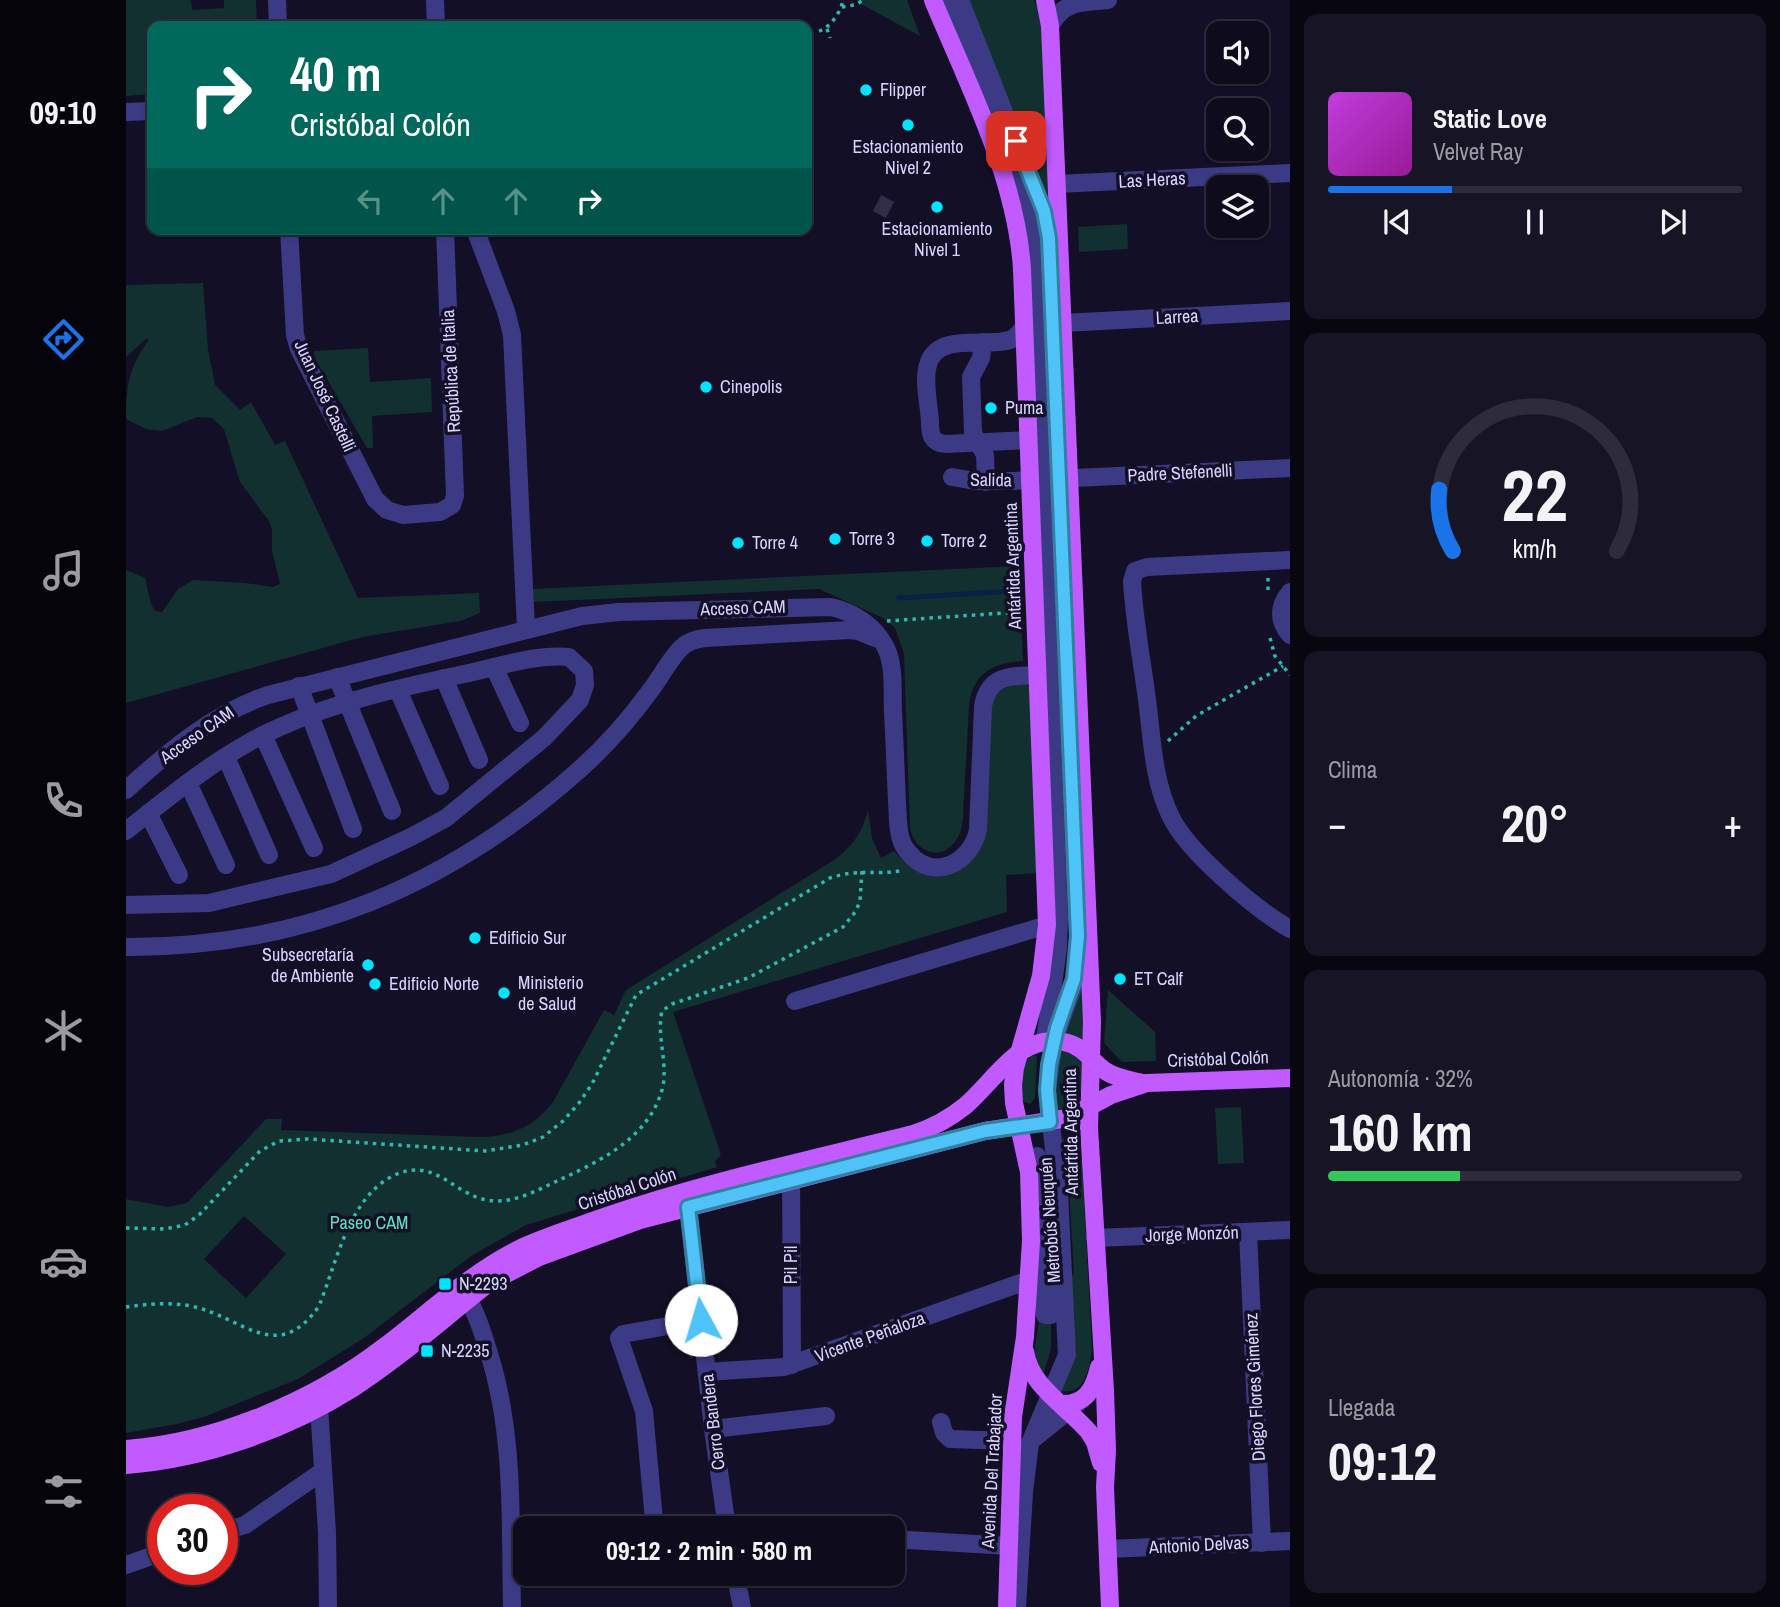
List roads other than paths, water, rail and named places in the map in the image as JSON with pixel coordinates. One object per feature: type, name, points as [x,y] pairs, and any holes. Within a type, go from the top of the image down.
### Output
[{"type":"main road","points":[[1045,0],[1050,26]]},
{"type":"main road","name":"Antártida Argentina","points":[[941,3],[1008,185],[1020,248],[1029,440],[1051,479],[1092,1022],[1088,1108],[1108,1450],[1106,1499],[1110,1607]]},
{"type":"main road","name":"Antártida Argentina","points":[[1025,1336],[1031,1223],[1027,1157],[1013,1085],[1041,976],[1047,925],[1038,675],[1063,323],[1050,26]]},
{"type":"main road","name":"Cristóbal Colón","points":[[791,1173],[932,1127],[963,1107],[1031,1044],[1049,1040],[1078,1046],[1101,1068],[1112,1074],[1147,1083]]},
{"type":"main road","name":"Cristóbal Colón","points":[[126,1448],[158,1445],[204,1435],[315,1391],[362,1363],[465,1292],[529,1261],[624,1226],[687,1199],[791,1173],[1000,1129],[1068,1118],[1119,1092],[1147,1083],[1290,1078]]},
{"type":"main road","points":[[1000,1129],[1019,1140],[1027,1157]]},
{"type":"main road","name":"Cristóbal Colón","points":[[126,1465],[177,1458],[218,1447],[273,1427],[319,1406],[373,1374],[465,1292]]},
{"type":"main road","points":[[1025,1336],[1028,1365],[1035,1378],[1061,1399],[1096,1442],[1106,1499]]},
{"type":"main road","name":"Avenida Del Trabajador","points":[[1007,1607],[1015,1393],[1025,1336]]},
{"type":"main road","points":[[1061,1399],[1094,1385],[1101,1353]]},
{"type":"street","points":[[277,0],[278,21]]},
{"type":"street","points":[[435,0],[436,21]]},
{"type":"street","name":"Metrobús Neuquén","points":[[960,0],[1048,224],[1059,919],[1049,1040],[1040,1092],[1046,1122],[1058,1328],[1056,1352],[1061,1399]]},
{"type":"street","points":[[1050,26],[1056,14],[1065,6],[1108,0]]},
{"type":"street","name":"Metrobús Neuquén","points":[[941,3],[1019,182],[1028,211],[1051,479]]},
{"type":"street","points":[[126,112],[147,111]]},
{"type":"street","name":"Las Heras","points":[[1057,184],[1290,173]]},
{"type":"street","name":"Juan José Castelli","points":[[289,235],[295,335],[299,349],[375,499],[387,510],[403,514],[447,510]]},
{"type":"street","name":"República de Italia","points":[[444,235],[456,487],[452,505],[447,510]]},
{"type":"street","points":[[477,235],[506,311],[512,335],[526,629]]},
{"type":"street","name":"Larrea","points":[[1063,323],[1290,312]]},
{"type":"street","points":[[1024,327],[1011,340],[961,342],[945,347],[931,359],[927,371],[930,430],[933,439],[941,444],[1029,440]]},
{"type":"street","points":[[983,342],[979,361],[971,377],[973,433],[985,455],[985,482]]},
{"type":"street","name":"Padre Stefenelli","points":[[1051,479],[1290,468]]},
{"type":"street","name":"Salida","points":[[952,477],[985,482],[1051,479]]},
{"type":"street","points":[[1290,560],[1147,567],[1133,573],[1132,586],[1155,761],[1164,802],[1186,841],[1265,913],[1290,929]]},
{"type":"street","points":[[1286,659],[1283,601],[1290,592]]},
{"type":"street","name":"Acceso CAM","points":[[126,790],[214,719],[248,701],[526,629],[600,614],[816,606],[845,610],[858,617],[886,647]]},
{"type":"street","points":[[126,947],[208,943],[307,925],[364,906],[454,863],[513,824],[580,769],[629,719],[687,642],[705,638],[850,630],[866,633],[886,647],[891,672],[901,839],[913,858],[919,862],[947,866],[962,859],[973,847],[976,839],[983,706],[990,687],[1006,677],[1038,675]]},
{"type":"street","points":[[126,831],[226,757],[263,735],[310,716],[444,678],[545,657],[569,657],[584,671],[585,685],[580,700],[544,738],[446,818],[411,837],[331,874],[209,903],[126,905]]},
{"type":"street","points":[[494,667],[520,723]]},
{"type":"street","points":[[337,677],[392,811]]},
{"type":"street","points":[[444,678],[479,760]]},
{"type":"street","points":[[299,687],[354,829]]},
{"type":"street","points":[[398,690],[440,786]]},
{"type":"street","points":[[263,735],[314,848]]},
{"type":"street","points":[[226,757],[269,855]]},
{"type":"street","points":[[188,783],[226,865]]},
{"type":"street","points":[[149,813],[179,875]]},
{"type":"street","points":[[796,1001],[1047,925]]},
{"type":"street","points":[[1037,1156],[1045,1201],[1050,1290],[1051,1315],[1045,1315],[1037,1156]]},
{"type":"street","name":"Pil Pil","points":[[791,1173],[792,1365]]},
{"type":"street","name":"Cerro Bandera","points":[[687,1199],[725,1516]]},
{"type":"street","name":"Jorge Monzón","points":[[1095,1238],[1290,1230]]},
{"type":"street","name":"Diego Flores Giménez","points":[[1248,1232],[1262,1543]]},
{"type":"street","name":"Vicente Peñaloza","points":[[707,1372],[769,1370],[792,1365],[1029,1280]]},
{"type":"street","points":[[465,1292],[478,1317],[503,1405],[514,1516]]},
{"type":"street","points":[[654,1516],[644,1411],[619,1338],[623,1334],[701,1320]]},
{"type":"street","name":"Metrobús Neuquén","points":[[1017,1607],[1024,1492],[1030,1443],[1039,1418],[1061,1399]]},
{"type":"street","name":"Metrobús Neuquén","points":[[1012,1483],[1021,1437],[1061,1399]]},
{"type":"street","points":[[319,1406],[328,1607]]},
{"type":"street","points":[[713,1429],[826,1416]]},
{"type":"street","points":[[941,1422],[944,1433],[950,1439],[1012,1441]]},
{"type":"street","points":[[238,1527],[323,1471]]},
{"type":"street","points":[[905,1540],[1009,1546]]},
{"type":"street","name":"Antonio Delvas","points":[[1108,1549],[1290,1541]]},
{"type":"street","points":[[126,1565],[147,1558]]},
{"type":"street","points":[[512,1607],[514,1586]]},
{"type":"street","points":[[738,1586],[742,1607]]},
{"type":"waterway","points":[[899,598],[1014,591]]},
{"type":"tunnel","points":[[877,203],[890,210]]},
{"type":"place","name":"Flipper","points":[[866,90]]},
{"type":"place","name":"Estacionamiento Nivel 2","points":[[908,125]]},
{"type":"place","name":"Estacionamiento Nivel 1","points":[[937,207]]},
{"type":"place","name":"Cinepolis","points":[[706,387]]},
{"type":"place","name":"Puma","points":[[991,408]]},
{"type":"place","name":"Torre 3","points":[[835,539]]},
{"type":"place","name":"Torre 2","points":[[927,541]]},
{"type":"place","name":"Torre 4","points":[[738,543]]},
{"type":"place","name":"Edificio Sur","points":[[475,938]]},
{"type":"place","name":"Subsecretaría de Ambiente","points":[[368,965]]},
{"type":"place","name":"ET Calf","points":[[1120,979]]},
{"type":"place","name":"Edificio Norte","points":[[375,984]]},
{"type":"place","name":"Ministerio de Salud","points":[[504,993]]},
{"type":"place","name":"N-2293","points":[[445,1284]]},
{"type":"place","name":"N-2235","points":[[427,1351]]},
{"type":"park label","name":"Paseo CAM","points":[[369,1223]]}]
